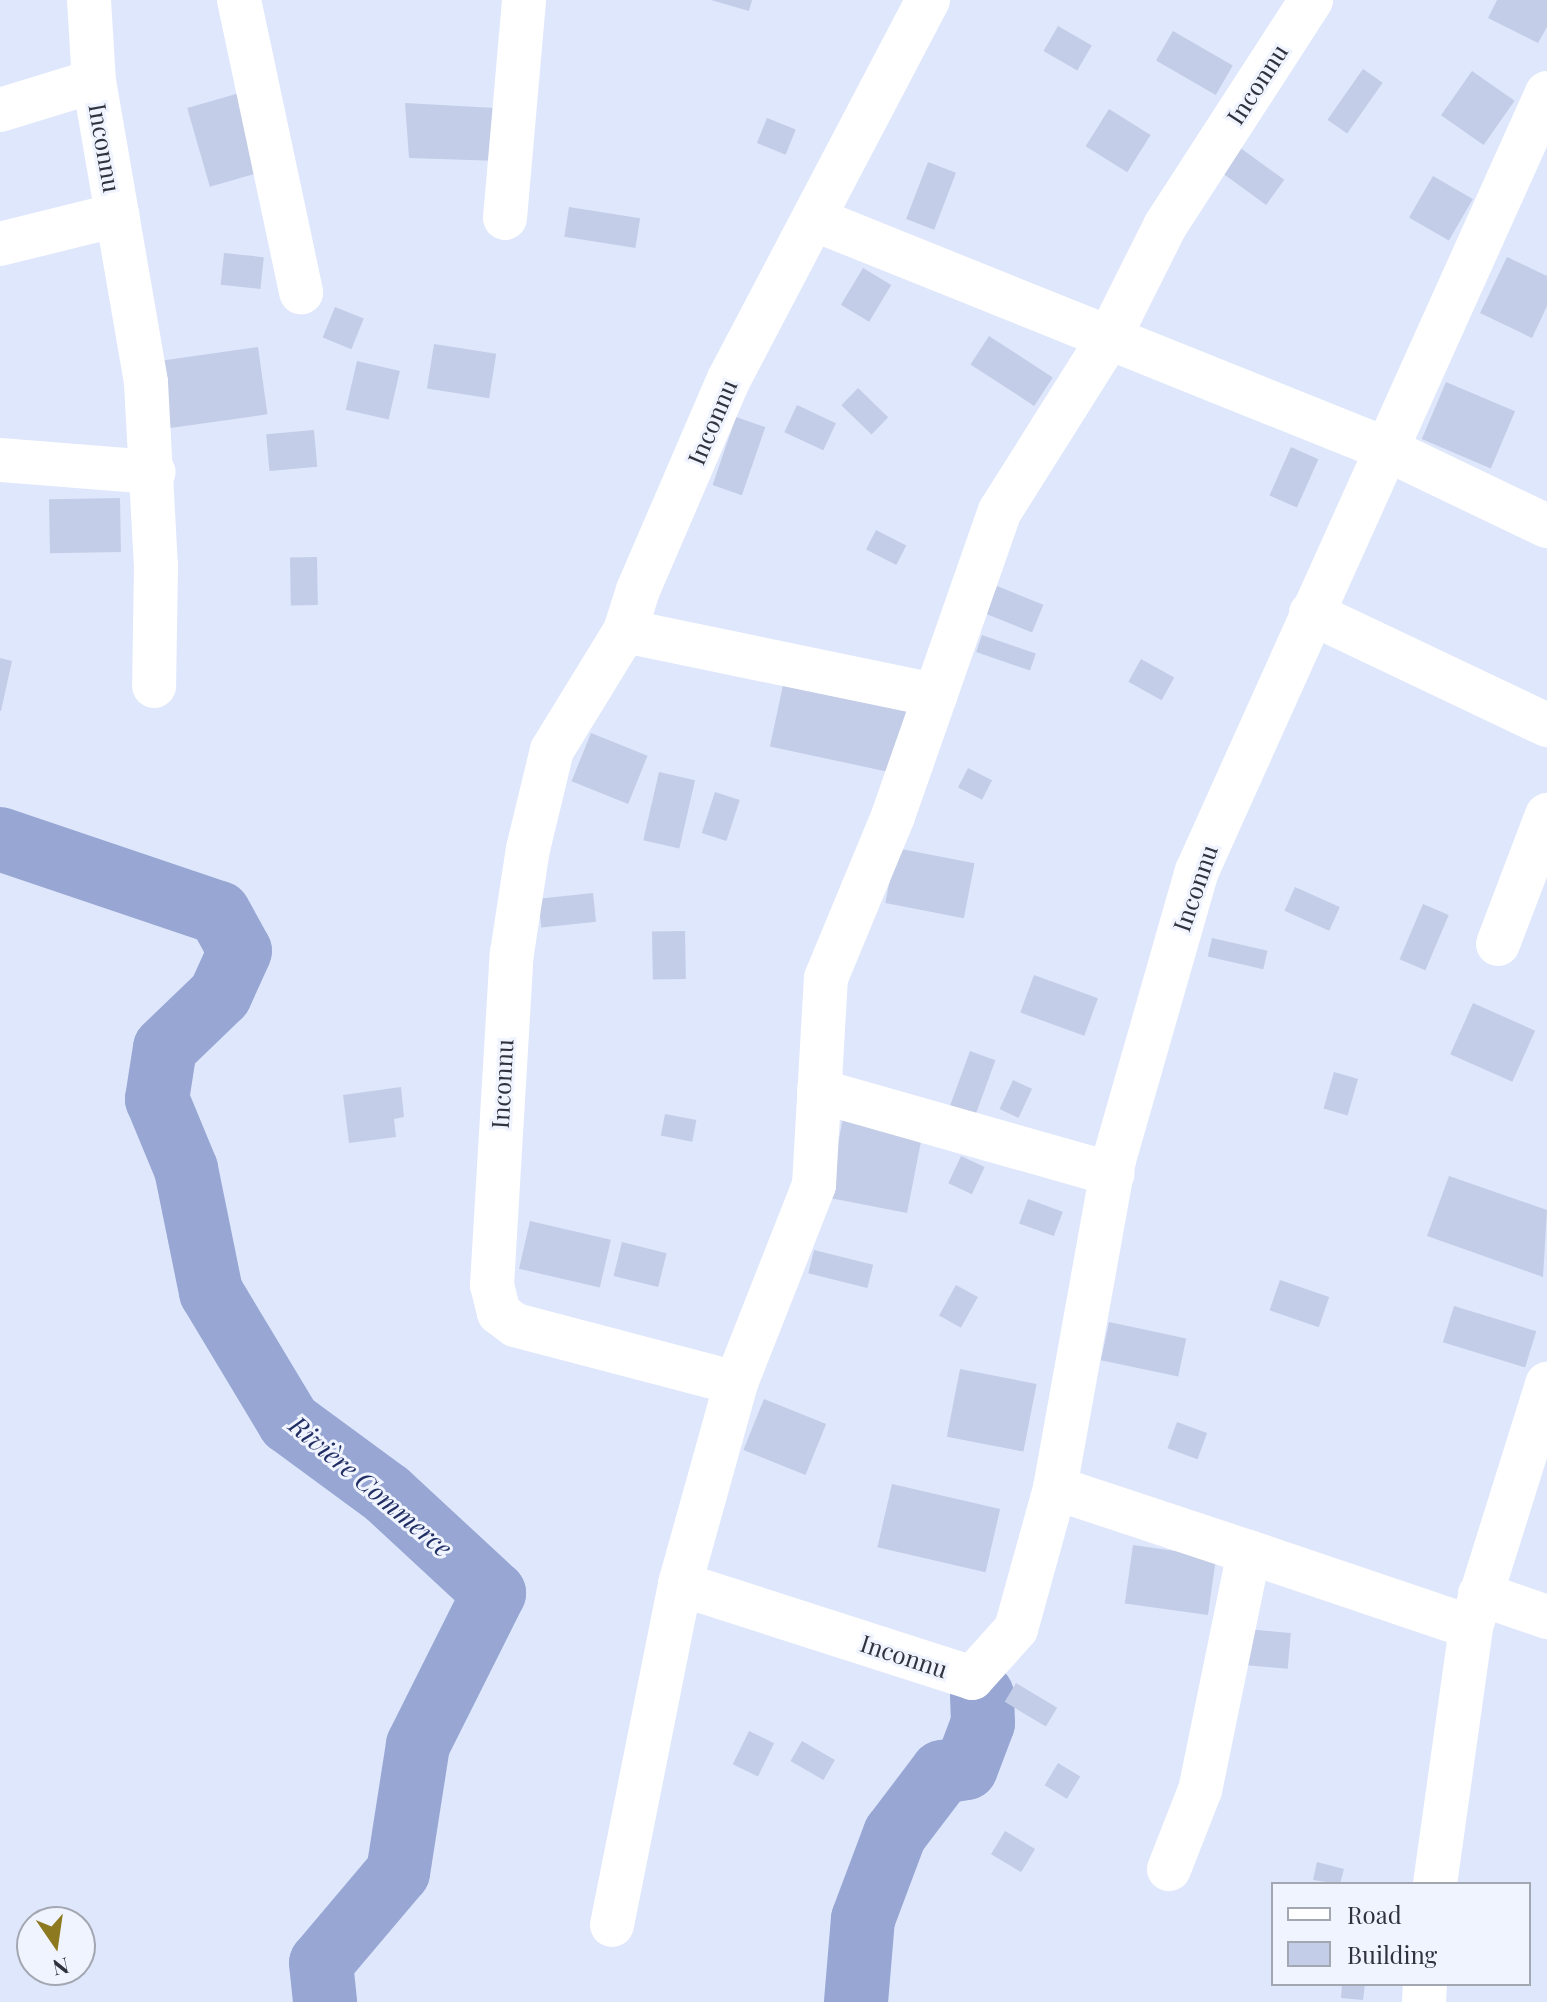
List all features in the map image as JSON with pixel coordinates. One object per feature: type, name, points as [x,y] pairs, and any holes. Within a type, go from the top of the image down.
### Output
[{"type":"street","name":"Inconnu","points":[[89,0],[94,81],[146,383],[154,472],[154,686]]},
{"type":"street","points":[[239,0],[301,292]]},
{"type":"street","points":[[505,218],[524,0]]},
{"type":"street","name":"Inconnu","points":[[736,1383],[515,1325],[494,1301],[502,1055],[528,849],[552,750],[625,631],[638,590],[729,379],[816,220],[928,0]]},
{"type":"street","name":"Inconnu","points":[[612,1925],[680,1584],[736,1383],[814,1185],[826,978],[893,816],[1000,511],[1110,336],[1165,226],[1311,0]]},
{"type":"street","name":"Inconnu","points":[[0,110],[94,81]]},
{"type":"street","name":"Inconnu","points":[[680,1584],[972,1678],[1016,1629],[1055,1488],[1112,1174],[1197,871],[1547,93]]},
{"type":"street","name":"Inconnu","points":[[0,244],[117,215]]},
{"type":"street","points":[[816,220],[1386,449],[1547,526]]},
{"type":"street","points":[[0,460],[154,472]]},
{"type":"street","points":[[1311,613],[1547,725]]},
{"type":"street","points":[[625,631],[935,695]]},
{"type":"street","points":[[1498,944],[1547,815]]},
{"type":"street","points":[[819,1091],[1112,1174]]},
{"type":"street","points":[[1435,1882],[1475,1611],[1547,1384]]},
{"type":"street","points":[[1055,1488],[1249,1552],[1475,1611],[1547,1617]]},
{"type":"street","points":[[1169,1869],[1200,1790],[1249,1552]]},
{"type":"building","points":[[711,0],[752,0],[749,11]]},
{"type":"building","points":[[1497,0],[1547,0],[1547,27],[1538,43],[1488,18]]},
{"type":"building","points":[[1058,26],[1092,46],[1077,71],[1044,51]]},
{"type":"building","points":[[1173,31],[1233,66],[1216,95],[1156,60]]},
{"type":"building","points":[[1363,69],[1383,83],[1347,134],[1327,120]]},
{"type":"building","points":[[1472,71],[1515,101],[1484,145],[1441,115]]},
{"type":"building","points":[[243,92],[266,171],[210,187],[187,108]]},
{"type":"building","points":[[405,103],[495,108],[500,161],[409,158]]},
{"type":"building","points":[[1109,109],[1151,135],[1127,172],[1086,146]]},
{"type":"building","points":[[767,118],[796,130],[786,155],[757,143]]},
{"type":"building","points":[[1235,144],[1284,180],[1266,205],[1217,169]]},
{"type":"building","points":[[928,162],[956,173],[934,230],[906,219]]},
{"type":"building","points":[[1433,176],[1473,199],[1449,241],[1409,218]]},
{"type":"building","points":[[569,207],[640,218],[635,248],[564,237]]},
{"type":"building","points":[[224,253],[264,257],[260,289],[221,285]]},
{"type":"building","points":[[1507,257],[1547,276],[1547,306],[1532,338],[1480,313]]},
{"type":"building","points":[[863,268],[891,285],[869,322],[841,305]]},
{"type":"building","points":[[335,307],[364,319],[351,349],[323,338]]},
{"type":"building","points":[[989,336],[1053,377],[1034,406],[970,365]]},
{"type":"building","points":[[434,344],[496,354],[489,398],[427,388]]},
{"type":"building","points":[[258,347],[267,414],[170,428],[161,361]]},
{"type":"building","points":[[357,361],[400,371],[389,420],[346,410]]},
{"type":"building","points":[[1446,382],[1515,411],[1491,468],[1422,439]]},
{"type":"building","points":[[858,388],[888,417],[872,434],[841,405]]},
{"type":"building","points":[[797,405],[836,423],[823,450],[784,432]]},
{"type":"building","points":[[736,417],[765,427],[742,495],[713,485]]},
{"type":"building","points":[[314,430],[317,467],[269,471],[266,434]]},
{"type":"building","points":[[1291,447],[1318,459],[1297,508],[1269,495]]},
{"type":"building","points":[[120,498],[121,552],[50,553],[49,499]]},
{"type":"building","points":[[876,530],[906,545],[896,565],[866,550]]},
{"type":"building","points":[[290,557],[317,557],[318,605],[291,605]]},
{"type":"building","points":[[997,586],[1043,605],[1032,633],[986,614]]},
{"type":"building","points":[[982,635],[1036,654],[1030,671],[976,652]]},
{"type":"building","points":[[0,658],[12,661],[1,711],[0,711]]},
{"type":"building","points":[[1141,659],[1174,677],[1162,700],[1128,682]]},
{"type":"building","points":[[783,685],[909,712],[896,773],[770,747]]},
{"type":"building","points":[[591,733],[648,756],[628,804],[572,781]]},
{"type":"building","points":[[968,768],[992,780],[982,800],[958,788]]},
{"type":"building","points":[[659,772],[695,780],[679,849],[643,840]]},
{"type":"building","points":[[715,792],[740,800],[726,841],[702,833]]},
{"type":"building","points":[[896,848],[975,863],[964,918],[885,903]]},
{"type":"building","points":[[1295,887],[1340,907],[1329,931],[1284,911]]},
{"type":"building","points":[[593,893],[596,922],[541,928],[538,899]]},
{"type":"building","points":[[1423,904],[1449,915],[1425,970],[1400,959]]},
{"type":"building","points":[[685,931],[686,979],[653,980],[652,932]]},
{"type":"building","points":[[1212,938],[1268,951],[1263,969],[1208,957]]},
{"type":"building","points":[[1034,975],[1098,998],[1084,1036],[1020,1013]]},
{"type":"building","points":[[1473,1003],[1535,1031],[1512,1082],[1450,1054]]},
{"type":"building","points":[[970,1051],[995,1060],[975,1118],[949,1108]]},
{"type":"building","points":[[1334,1072],[1358,1079],[1348,1115],[1324,1109]]},
{"type":"building","points":[[1013,1080],[1032,1089],[1019,1118],[999,1109]]},
{"type":"building","points":[[401,1087],[404,1117],[394,1119],[396,1137],[349,1143],[343,1095]]},
{"type":"building","points":[[665,1114],[696,1120],[692,1142],[661,1136]]},
{"type":"building","points":[[843,1118],[923,1133],[907,1213],[828,1198]]},
{"type":"building","points":[[961,1156],[985,1167],[972,1194],[948,1183]]},
{"type":"building","points":[[1449,1176],[1547,1210],[1543,1277],[1427,1236]]},
{"type":"building","points":[[1028,1199],[1063,1212],[1054,1236],[1019,1223]]},
{"type":"building","points":[[530,1221],[611,1240],[600,1287],[519,1269]]},
{"type":"building","points":[[622,1242],[667,1253],[658,1287],[614,1276]]},
{"type":"building","points":[[814,1250],[873,1265],[867,1288],[808,1273]]},
{"type":"building","points":[[1280,1280],[1329,1297],[1319,1327],[1270,1310]]},
{"type":"building","points":[[956,1285],[978,1297],[961,1328],[939,1316]]},
{"type":"building","points":[[1454,1306],[1536,1331],[1525,1367],[1443,1342]]},
{"type":"building","points":[[1109,1322],[1186,1338],[1178,1377],[1101,1360]]},
{"type":"building","points":[[960,1369],[1037,1384],[1023,1452],[947,1437]]},
{"type":"building","points":[[764,1399],[826,1424],[806,1475],[743,1450]]},
{"type":"building","points":[[1177,1422],[1207,1433],[1197,1459],[1167,1448]]},
{"type":"building","points":[[892,1484],[1000,1509],[986,1572],[877,1547]]},
{"type":"building","points":[[1133,1545],[1216,1557],[1208,1615],[1125,1603]]},
{"type":"building","points":[[1245,1629],[1291,1633],[1288,1669],[1242,1665]]},
{"type":"building","points":[[1016,1683],[1057,1708],[1046,1727],[1005,1702]]},
{"type":"building","points":[[749,1731],[774,1743],[758,1777],[733,1764]]},
{"type":"building","points":[[802,1741],[835,1760],[823,1780],[790,1761]]},
{"type":"building","points":[[1058,1763],[1080,1776],[1067,1799],[1045,1785]]},
{"type":"building","points":[[1005,1831],[1035,1849],[1021,1872],[991,1854]]},
{"type":"building","points":[[1317,1862],[1344,1869],[1341,1882],[1313,1880]]},
{"type":"building","points":[[1342,1986],[1365,1986],[1363,2000],[1341,1998]]},
{"type":"waterway","name":"Rivière Commerce","points":[[0,839],[219,913],[240,951],[220,995],[165,1048],[157,1099],[186,1169],[211,1292],[289,1422],[387,1494],[494,1593],[418,1745],[398,1872],[321,1963],[325,2002]]},
{"type":"waterway","name":"Rivière Commerce","points":[[856,2002],[863,1919],[895,1834],[942,1772],[966,1768],[983,1723],[982,1695]]}]
